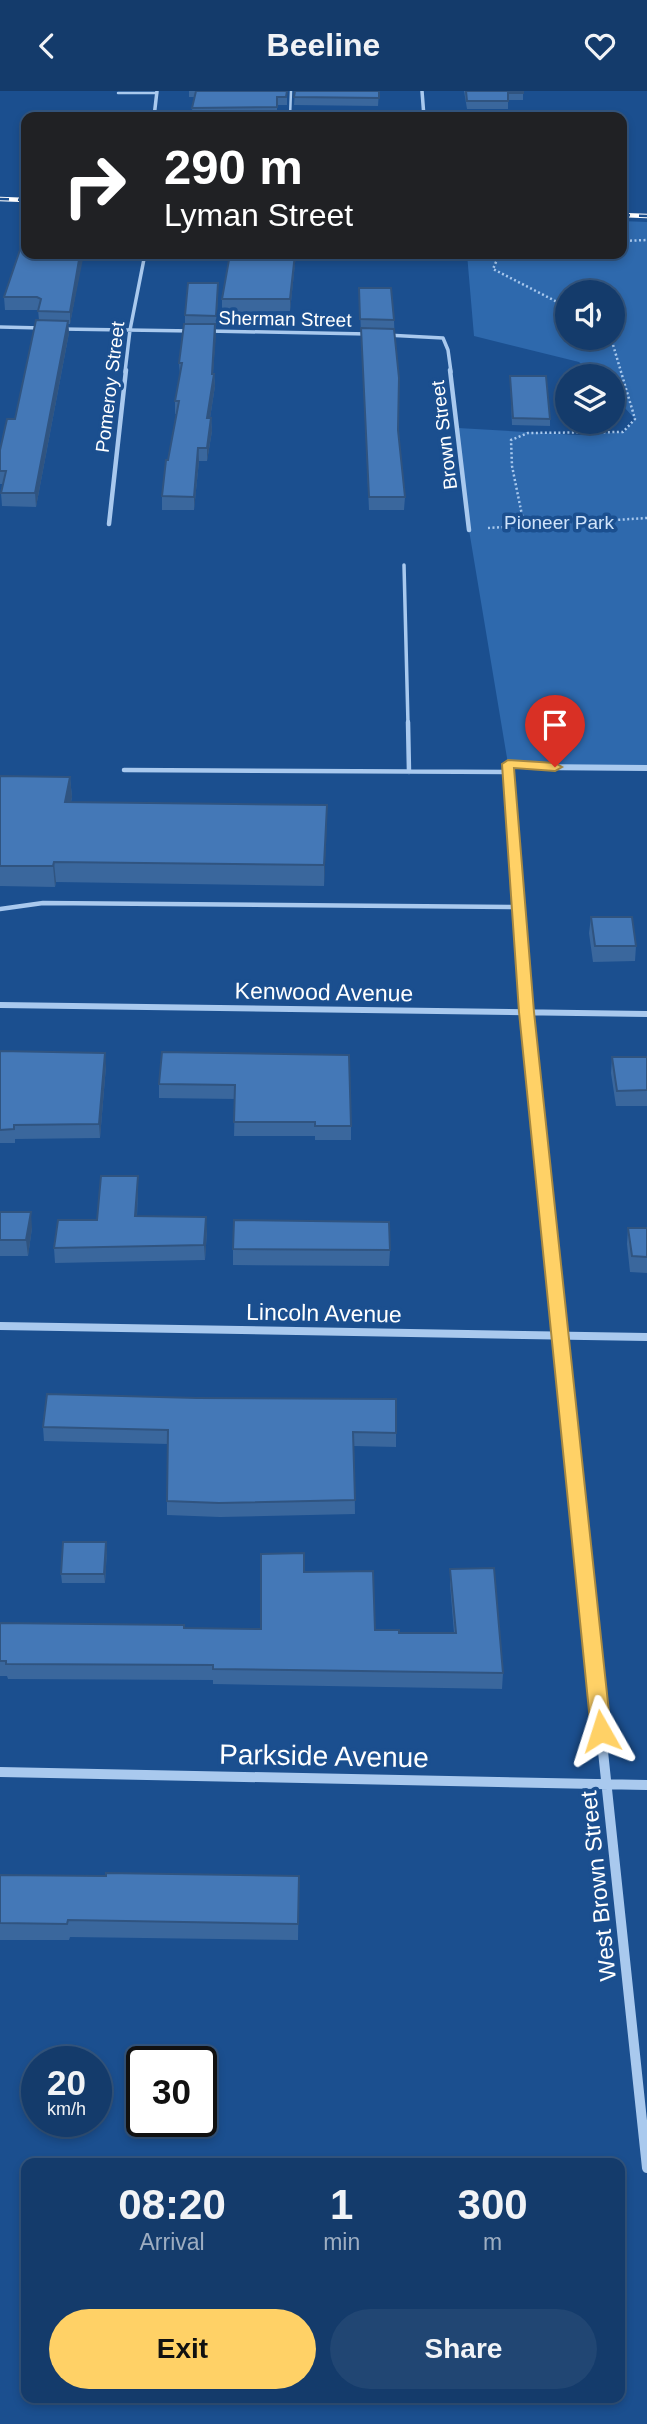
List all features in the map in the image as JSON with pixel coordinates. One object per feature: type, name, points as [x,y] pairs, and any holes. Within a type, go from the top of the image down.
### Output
[{"type":"street","points":[[422,91],[424,112]]},
{"type":"street","points":[[155,112],[157,92]]},
{"type":"street","name":"Pomeroy Street","points":[[109,524],[130,330],[144,259]]},
{"type":"street","name":"Sherman Street","points":[[0,327],[443,338]]},
{"type":"street","name":"Brown Street","points":[[443,338],[448,350],[470,530]]},
{"type":"street","points":[[509,768],[647,768]]},
{"type":"street","name":"West Brown Street","points":[[509,768],[527,1012],[647,2168]]},
{"type":"street","name":"Kenwood Avenue","points":[[0,1005],[647,1014]]},
{"type":"street","name":"Lincoln Avenue","points":[[0,1326],[647,1337]]},
{"type":"street","name":"Parkside Avenue","points":[[0,1772],[647,1785]]},
{"type":"lane","points":[[290,112],[291,91]]},
{"type":"lane","points":[[118,93],[157,92]]},
{"type":"lane","points":[[404,565],[409,772]]},
{"type":"lane","points":[[124,770],[409,772],[509,768]]},
{"type":"lane","points":[[0,909],[43,903],[519,907]]},
{"type":"path","points":[[627,241],[647,240]]},
{"type":"path","points":[[497,259],[493,269],[555,301]]},
{"type":"path","points":[[524,525],[512,466],[511,440],[528,433],[624,432],[635,419],[615,350]]},
{"type":"path","points":[[470,530],[647,518]]},
{"type":"green space","name":"Pioneer Park","points":[[627,221],[647,222],[647,768],[508,764],[469,530],[458,428],[579,435],[625,434],[635,419],[625,408],[625,364],[579,362],[474,336],[467,259],[627,259]]},
{"type":"building","points":[[196,91],[287,91],[286,97],[277,97],[277,107],[192,108]]},
{"type":"building","points":[[295,91],[379,91],[379,98],[294,97]]},
{"type":"building","points":[[466,91],[523,93],[508,93],[508,101],[467,101]]},
{"type":"building","points":[[21,247],[21,259],[79,259],[70,312],[38,311],[41,299],[37,297],[4,297]]},
{"type":"building","points":[[229,259],[294,259],[290,299],[222,299]]},
{"type":"building","points":[[188,283],[218,283],[216,316],[185,315]]},
{"type":"building","points":[[359,288],[391,288],[394,320],[360,319]]},
{"type":"building","points":[[36,320],[68,321],[35,493],[1,493],[6,471],[0,471],[0,450],[7,419],[15,419]]},
{"type":"building","points":[[184,324],[215,324],[214,374],[207,418],[211,418],[207,448],[198,448],[194,497],[162,496],[166,460],[179,401],[175,401],[182,363],[179,363]]},
{"type":"building","points":[[361,328],[394,329],[399,378],[398,430],[405,497],[369,497]]},
{"type":"building","points":[[510,376],[546,376],[550,419],[513,418]]},
{"type":"building","points":[[0,776],[70,777],[65,802],[327,805],[324,865],[54,862],[53,866],[0,866]]},
{"type":"building","points":[[591,917],[632,917],[636,946],[595,946]]},
{"type":"building","points":[[0,1051],[105,1053],[99,1124],[14,1125],[14,1129],[0,1130]]},
{"type":"building","points":[[162,1052],[349,1055],[351,1126],[315,1126],[315,1122],[234,1122],[235,1085],[159,1084]]},
{"type":"building","points":[[612,1057],[647,1057],[647,1090],[617,1091]]},
{"type":"building","points":[[101,1176],[138,1176],[135,1216],[206,1217],[204,1245],[54,1248],[58,1220],[97,1220]]},
{"type":"building","points":[[0,1212],[31,1212],[26,1240],[0,1240]]},
{"type":"building","points":[[234,1220],[389,1222],[390,1250],[233,1249]]},
{"type":"building","points":[[628,1228],[647,1228],[647,1257],[632,1256]]},
{"type":"building","points":[[47,1394],[396,1399],[396,1433],[353,1432],[355,1500],[219,1503],[167,1501],[168,1430],[43,1427]]},
{"type":"building","points":[[63,1542],[106,1542],[104,1574],[61,1574]]},
{"type":"building","points":[[304,1553],[304,1572],[373,1571],[375,1630],[399,1630],[399,1633],[456,1633],[450,1569],[494,1568],[503,1673],[213,1669],[213,1665],[6,1664],[6,1661],[0,1661],[0,1623],[184,1625],[184,1628],[261,1629],[261,1554]]},
{"type":"building","points":[[106,1873],[299,1876],[298,1924],[68,1920],[67,1924],[0,1923],[0,1875],[106,1876]]},
{"type":"railway","points":[[0,199],[21,200]]},
{"type":"railway","points":[[627,215],[647,216]]},
{"type":"route","points":[[555,767],[508,764],[527,1012],[601,1731]]}]
